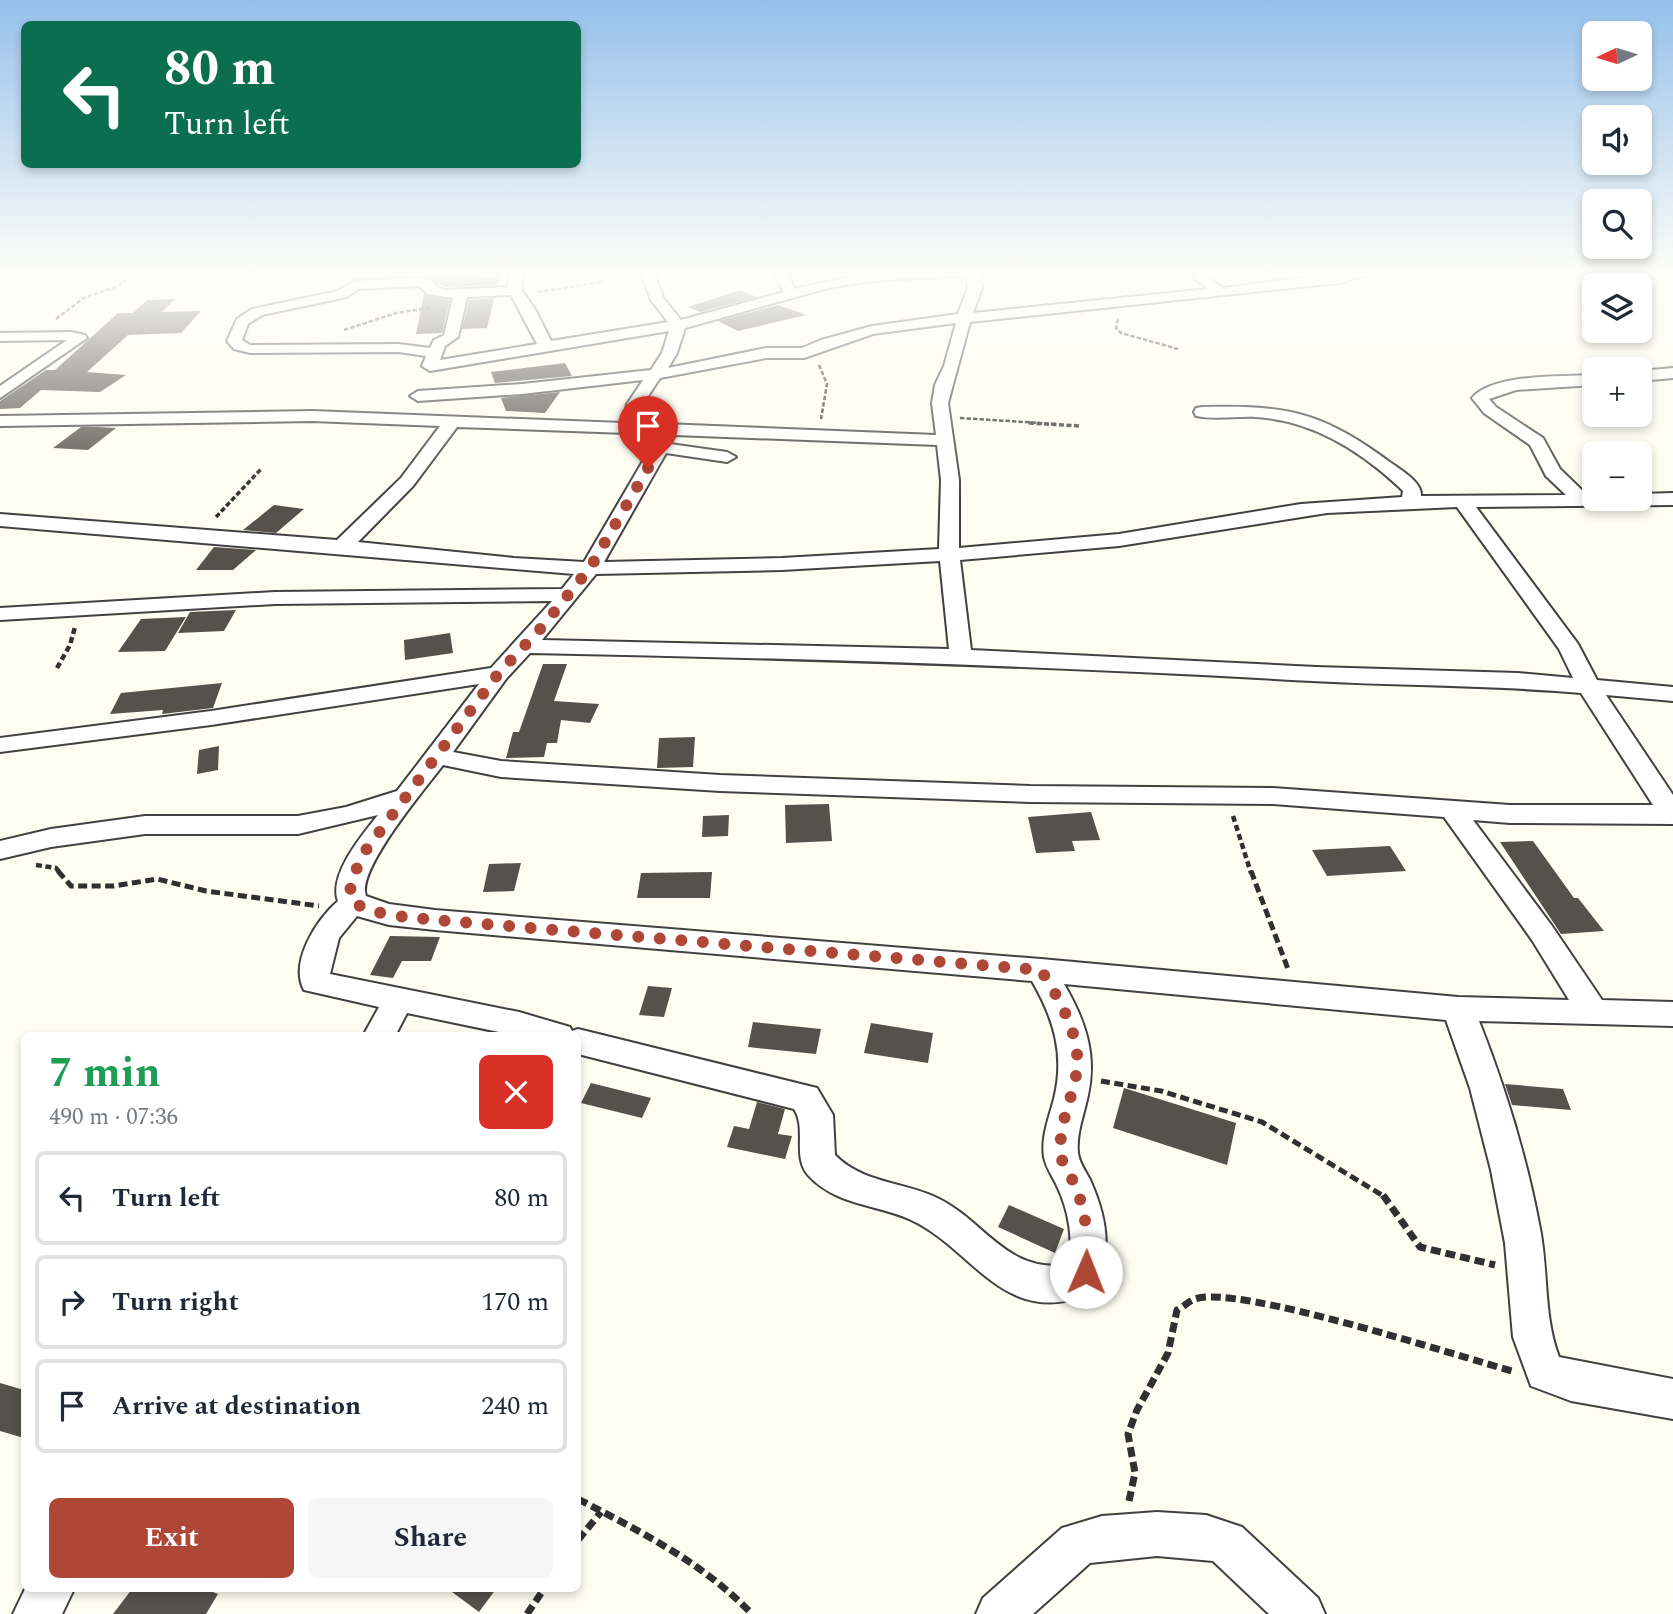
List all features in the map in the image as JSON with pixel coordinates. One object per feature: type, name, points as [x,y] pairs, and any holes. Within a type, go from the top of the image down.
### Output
[{"type":"street","points":[[0,393],[68,346]]},
{"type":"street","points":[[240,346],[250,349],[408,348],[432,360],[557,346]]},
{"type":"street","points":[[401,421],[418,397],[438,346]]},
{"type":"street","points":[[632,427],[631,415],[635,401],[672,346]]},
{"type":"street","points":[[418,397],[655,374],[766,353],[807,353],[820,346]]},
{"type":"street","points":[[958,346],[942,393],[942,417],[950,480],[949,556],[961,656]]},
{"type":"street","points":[[690,369],[708,372],[724,379]]},
{"type":"street","points":[[1652,375],[1673,373]]},
{"type":"street","points":[[1581,500],[1552,472],[1538,444],[1494,414],[1480,398],[1490,391],[1520,385],[1582,381]]},
{"type":"street","points":[[1202,412],[1263,412],[1311,419],[1349,438],[1402,480],[1412,491],[1411,503]]},
{"type":"street","points":[[0,421],[164,420],[281,415],[451,423],[632,427],[727,457]]},
{"type":"street","points":[[341,548],[407,482],[451,423]]},
{"type":"street","points":[[664,438],[817,434],[944,440]]},
{"type":"street","points":[[546,1032],[519,1024],[398,1002],[315,982],[317,962],[333,922],[348,907],[359,862],[498,674],[590,568],[630,503],[664,438]]},
{"type":"street","points":[[0,520],[523,565],[590,568],[732,566],[949,556],[1137,537],[1327,507],[1463,501],[1673,499]]},
{"type":"street","points":[[1463,501],[1556,629],[1588,685],[1671,810]]},
{"type":"street","points":[[0,614],[275,598],[568,595]]},
{"type":"street","points":[[524,646],[961,656],[1588,685],[1673,694]]},
{"type":"street","points":[[0,745],[211,718],[498,674]]},
{"type":"street","points":[[437,756],[501,769],[695,782],[1030,794],[1273,796],[1510,814],[1671,810]]},
{"type":"street","points":[[0,850],[51,838],[145,825],[298,825],[350,815],[405,797]]},
{"type":"street","points":[[1452,810],[1542,933],[1594,1013]]},
{"type":"street","points":[[348,907],[435,920],[1041,970],[1458,1009],[1673,1014]]},
{"type":"street","points":[[581,1043],[805,1098],[816,1115],[816,1152],[824,1169],[854,1187],[901,1200],[934,1214],[971,1245],[1023,1279],[1045,1285],[1078,1282],[1086,1272],[1089,1250],[1076,1188],[1063,1164],[1060,1147],[1076,1076],[1075,1041],[1063,1009],[1041,970]]},
{"type":"street","points":[[381,1032],[398,1002]]},
{"type":"street","points":[[1458,1009],[1496,1123],[1521,1225],[1532,1328],[1546,1373],[1571,1381],[1673,1399]]},
{"type":"street","points":[[999,1614],[1069,1550],[1087,1540],[1183,1534],[1226,1543],[1302,1614]]},
{"type":"street","points":[[36,1614],[49,1592]]},
{"type":"path","points":[[314,349],[318,346]]},
{"type":"path","points":[[1169,346],[1178,349]]},
{"type":"path","points":[[807,353],[814,358],[827,378],[826,402],[817,434]]},
{"type":"path","points":[[942,417],[1081,426]]},
{"type":"path","points":[[181,535],[215,518],[262,468]]},
{"type":"path","points":[[57,668],[69,645],[78,609]]},
{"type":"path","points":[[1226,795],[1259,897],[1301,995]]},
{"type":"path","points":[[26,864],[56,868],[71,886],[114,886],[157,879],[206,891],[348,907]]},
{"type":"path","points":[[1076,1076],[1161,1091],[1262,1122],[1383,1195],[1395,1208],[1411,1239],[1420,1247],[1527,1269]]},
{"type":"path","points":[[1102,1538],[1121,1518],[1135,1486],[1128,1434],[1132,1423],[1168,1353],[1177,1310],[1196,1298],[1238,1298],[1300,1312],[1518,1373],[1546,1373]]},
{"type":"path","points":[[581,1501],[663,1542],[701,1566],[752,1614]]},
{"type":"path","points":[[581,1536],[601,1512]]},
{"type":"path","points":[[527,1614],[542,1592]]},
{"type":"building","points":[[81,346],[115,346],[87,372],[126,375],[100,392],[41,390],[20,408],[0,409],[0,401],[46,370],[55,370]]},
{"type":"building","points":[[565,363],[572,376],[495,383],[491,372]]},
{"type":"building","points":[[560,392],[545,413],[506,411],[501,398]]},
{"type":"building","points":[[81,427],[116,428],[88,450],[53,448]]},
{"type":"building","points":[[274,505],[304,509],[276,533],[243,530]]},
{"type":"building","points":[[214,547],[256,550],[233,570],[196,570]]},
{"type":"building","points":[[236,610],[224,631],[178,633],[190,612]]},
{"type":"building","points":[[186,617],[165,651],[118,652],[141,619]]},
{"type":"building","points":[[450,633],[453,653],[405,660],[404,640]]},
{"type":"building","points":[[543,664],[567,664],[554,701],[599,704],[590,723],[561,720],[557,743],[547,743],[544,757],[506,758],[513,732],[519,732]]},
{"type":"building","points":[[222,683],[213,708],[162,714],[163,710],[110,714],[121,693]]},
{"type":"building","points":[[695,737],[693,767],[657,768],[659,738]]},
{"type":"building","points":[[219,746],[218,770],[197,774],[199,750]]},
{"type":"building","points":[[829,804],[832,841],[786,843],[785,805]]},
{"type":"building","points":[[1091,812],[1100,840],[1072,841],[1075,851],[1036,853],[1028,817]]},
{"type":"building","points":[[729,815],[728,836],[702,837],[703,816]]},
{"type":"building","points":[[1533,841],[1574,898],[1578,898],[1604,931],[1561,934],[1500,842]]},
{"type":"building","points":[[1390,846],[1406,871],[1327,876],[1312,850]]},
{"type":"building","points":[[521,863],[514,891],[483,892],[489,864]]},
{"type":"building","points":[[712,872],[710,898],[637,898],[641,873]]},
{"type":"building","points":[[390,936],[440,937],[431,961],[402,961],[393,978],[370,975]]},
{"type":"building","points":[[648,986],[672,988],[664,1017],[639,1015]]},
{"type":"building","points":[[753,1022],[821,1029],[816,1054],[748,1047]]},
{"type":"building","points":[[871,1023],[933,1033],[928,1063],[864,1053]]},
{"type":"building","points":[[591,1083],[651,1098],[642,1118],[581,1103]]},
{"type":"building","points":[[1505,1084],[1563,1089],[1571,1110],[1512,1105]]},
{"type":"building","points":[[1124,1088],[1236,1123],[1227,1165],[1113,1128]]},
{"type":"building","points":[[757,1102],[785,1109],[778,1134],[792,1136],[785,1159],[727,1147],[734,1126],[749,1129]]},
{"type":"building","points":[[1009,1205],[1064,1229],[1055,1253],[998,1227]]},
{"type":"building","points":[[0,1383],[21,1389],[21,1437],[0,1431]]},
{"type":"building","points":[[130,1592],[218,1594],[206,1614],[113,1614]]},
{"type":"building","points":[[452,1592],[494,1592],[479,1612]]},
{"type":"route","points":[[648,468],[590,568],[542,627],[498,674],[366,850],[351,880],[350,897],[362,908],[435,920],[1041,970],[1067,1018],[1075,1041],[1078,1062],[1060,1147],[1063,1164],[1076,1188],[1085,1225],[1089,1250],[1086,1272]]}]
